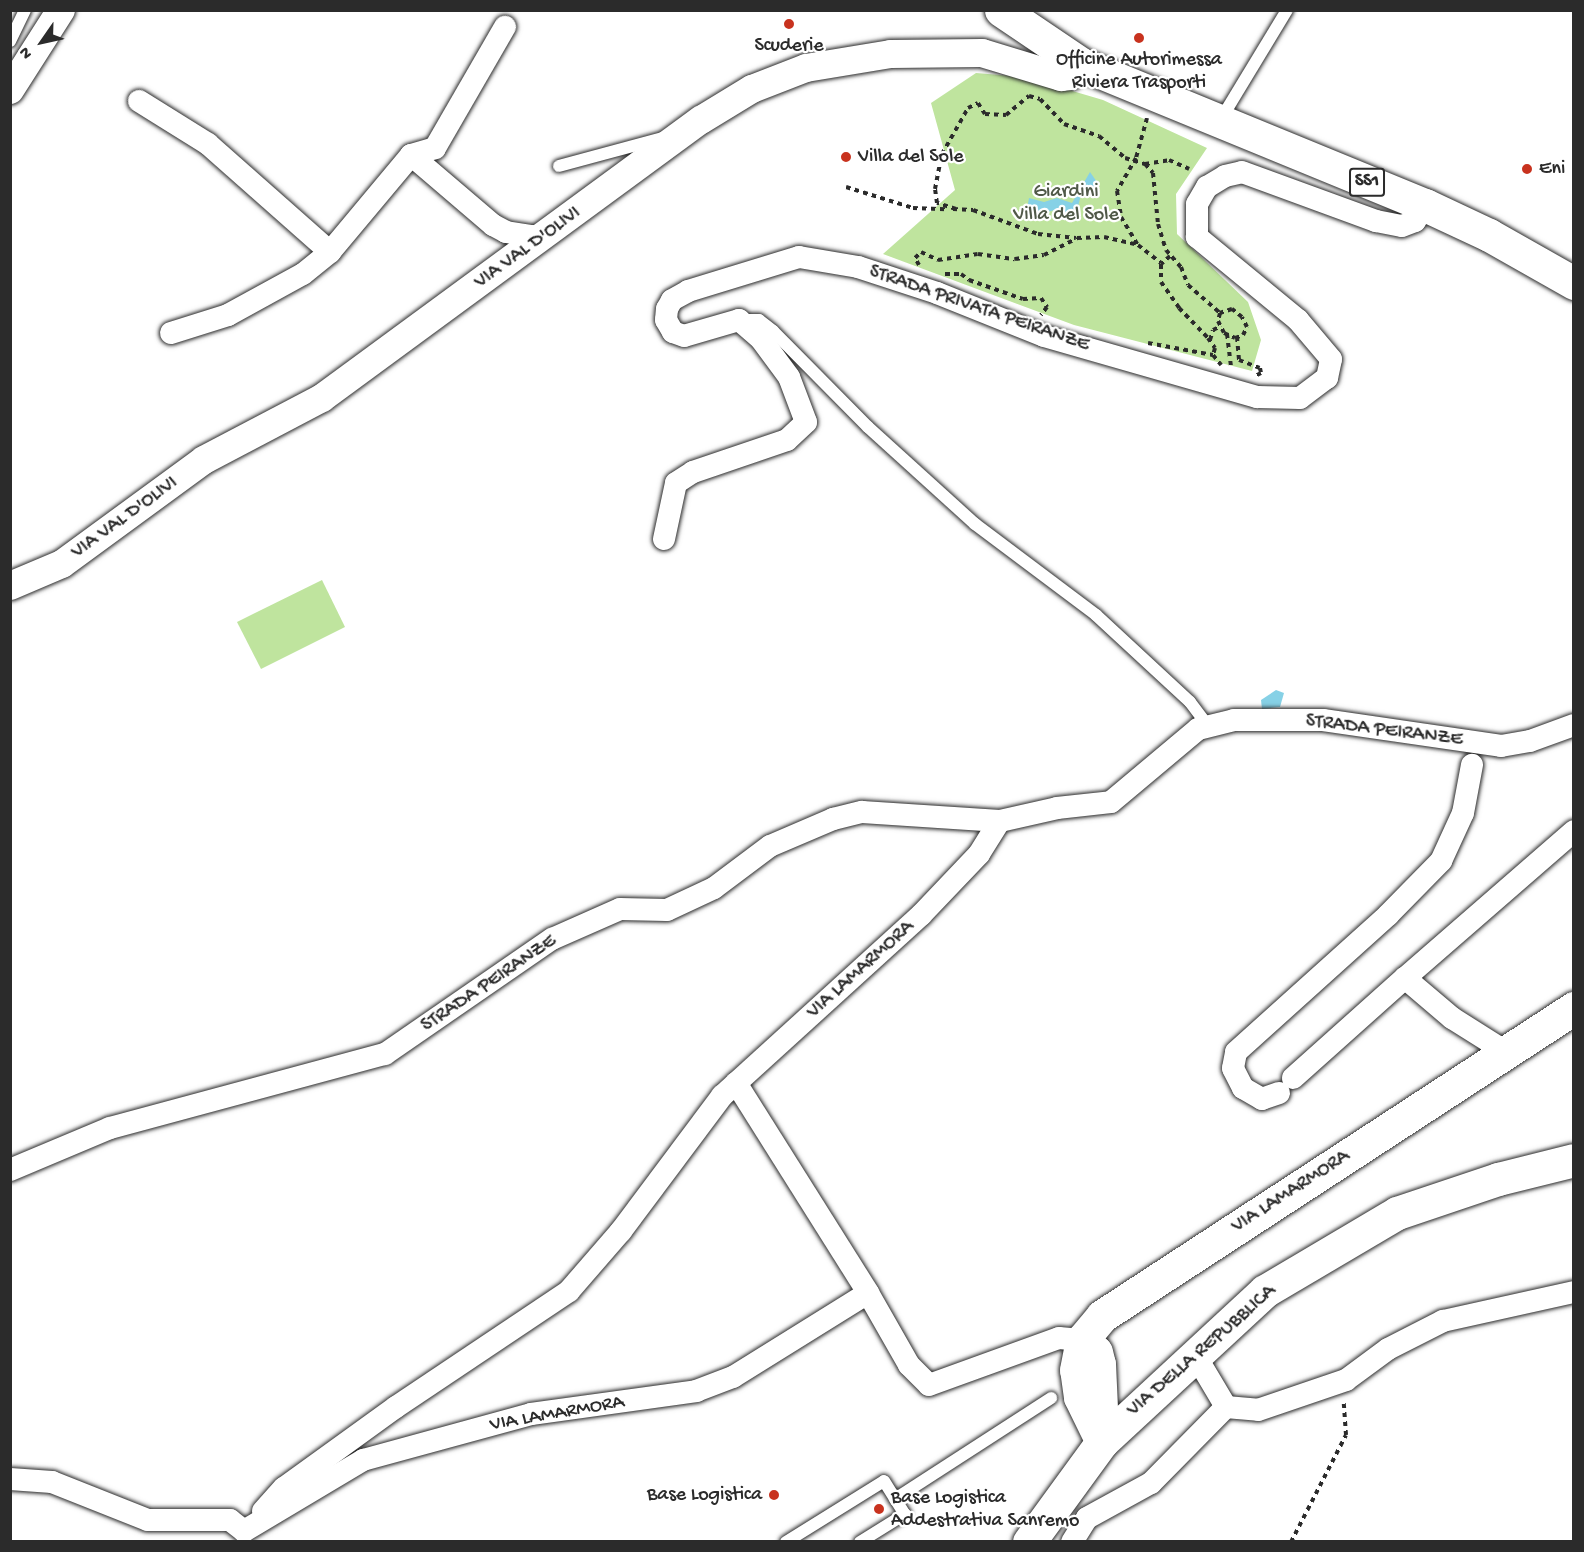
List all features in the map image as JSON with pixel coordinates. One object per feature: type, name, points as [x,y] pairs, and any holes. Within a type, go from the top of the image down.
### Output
[{"type":"main road","name":"SS1","points":[[1000,10],[1081,64],[1425,205],[1489,235],[1574,283]]},
{"type":"main road","name":"VIA LAMARMORA","points":[[1082,1340],[1094,1324],[1120,1303],[1574,1008]]},
{"type":"main road","name":"VIA DELLA REPUBBLICA","points":[[1102,1442],[1194,1353],[1265,1291],[1397,1213],[1498,1179],[1574,1160]]},
{"type":"main road","points":[[1029,1542],[1102,1442],[1099,1364],[1096,1352],[1082,1340]]},
{"type":"street","points":[[10,90],[61,10]]},
{"type":"street","points":[[171,333],[228,315],[303,274],[330,252],[411,155],[435,148],[505,27]]},
{"type":"street","name":"VIA VAL D'OLIVI","points":[[10,586],[62,564],[204,460],[322,398],[672,141],[752,90],[806,68],[844,59],[962,51],[1004,58],[1061,78],[1070,76],[1081,64]]},
{"type":"street","points":[[139,101],[208,144],[330,252]]},
{"type":"street","points":[[411,155],[493,225],[506,232],[532,236],[536,243]]},
{"type":"street","name":"STRADA PRIVATA PEIRANZE","points":[[739,320],[684,336],[673,332],[666,320],[672,300],[688,291],[799,257],[858,267],[938,293],[1044,336],[1225,382],[1257,397],[1300,398],[1328,378],[1331,359],[1298,320],[1197,237],[1197,204],[1207,187],[1225,176],[1242,172],[1376,221],[1402,226],[1415,221],[1425,205]]},
{"type":"street","points":[[664,539],[676,483],[693,472],[787,440],[806,422],[789,377],[760,339],[739,320]]},
{"type":"street","name":"STRADA PEIRANZE","points":[[10,1170],[110,1128],[386,1054],[552,939],[620,909],[668,910],[714,888],[770,846],[833,819],[862,812],[1000,821],[1057,808],[1111,802],[1185,739],[1209,727],[1234,720],[1323,720],[1501,746],[1530,741],[1574,725]]},
{"type":"street","points":[[1472,765],[1463,813],[1441,861],[1388,915],[1236,1052],[1233,1068],[1243,1088],[1262,1099],[1286,1085],[1574,831]]},
{"type":"street","name":"VIA LAMARMORA","points":[[239,1536],[294,1482],[396,1407],[569,1291],[736,1083],[921,915],[980,854],[1000,821]]},
{"type":"street","points":[[1405,978],[1452,1018],[1506,1052]]},
{"type":"street","points":[[736,1083],[920,1380],[929,1385],[1059,1338],[1082,1340]]},
{"type":"street","points":[[1226,1407],[1258,1410],[1346,1380],[1388,1348],[1443,1321],[1574,1292]]},
{"type":"street","name":"VIA LAMARMORA","points":[[239,1536],[363,1460],[531,1414],[696,1391],[733,1377],[868,1293]]},
{"type":"street","points":[[1194,1353],[1226,1407]]},
{"type":"street","points":[[1072,1542],[1087,1518],[1151,1483],[1226,1407]]},
{"type":"street","points":[[10,1479],[52,1482],[148,1520],[174,1523],[230,1520],[239,1536]]},
{"type":"lane","points":[[10,41],[25,10]]},
{"type":"lane","points":[[1219,122],[1287,10]]},
{"type":"lane","points":[[559,166],[657,139],[672,141]]},
{"type":"lane","points":[[739,320],[759,320],[773,331],[868,427],[975,524],[1096,615],[1190,702],[1209,727]]},
{"type":"lane","points":[[895,1499],[1051,1398]]},
{"type":"lane","points":[[786,1542],[884,1481],[905,1514],[860,1542]]},
{"type":"path","points":[[1154,95],[1133,163],[1117,191],[1122,217],[1138,245],[1161,263]]},
{"type":"path","points":[[1138,245],[1104,237],[1077,238],[1038,234],[999,217],[942,206],[935,197],[940,162],[973,104],[981,105],[985,114],[1006,115],[1029,96],[1040,99],[1064,124],[1099,136],[1133,163],[1145,164],[1169,160],[1189,169]]},
{"type":"path","points":[[1145,164],[1153,173],[1158,224],[1170,256],[1181,267],[1188,285],[1220,313],[1221,326],[1227,334],[1231,370],[1225,382]]},
{"type":"path","points":[[846,188],[913,208],[956,209]]},
{"type":"path","points":[[927,271],[915,258],[921,252],[938,260],[978,254],[1015,259],[1044,255],[1077,238]]},
{"type":"path","points":[[1170,256],[1161,263],[1158,273],[1166,292],[1215,348],[1213,355],[1225,382]]},
{"type":"path","points":[[936,272],[961,274],[969,280],[1023,299],[1041,298],[1047,302],[1041,318],[1046,321]]},
{"type":"path","points":[[1220,313],[1232,309],[1242,317],[1246,327],[1244,335],[1237,337],[1227,334]]},
{"type":"path","points":[[1210,341],[1213,330],[1221,326]]},
{"type":"path","points":[[1225,382],[1243,381],[1261,373],[1254,363],[1239,360],[1237,337]]},
{"type":"path","points":[[1137,344],[1155,342],[1213,355]]},
{"type":"path","points":[[1292,1542],[1346,1435],[1342,1415],[1346,1380]]},
{"type":"green space","name":"Giardini Villa del Sole","points":[[976,73],[1025,77],[1103,100],[1207,148],[1176,194],[1177,234],[1248,302],[1261,340],[1252,371],[1074,325],[883,254],[955,190],[931,103]]},
{"type":"green space","points":[[322,580],[345,627],[261,669],[237,622]]},
{"type":"water","points":[[1090,172],[1097,182],[1096,187],[1081,195],[1076,214],[1071,216],[1058,209],[1044,213],[1027,209],[1029,198],[1044,202],[1057,198],[1072,203]]},
{"type":"water","points":[[1276,690],[1284,693],[1280,707],[1262,709],[1261,700]]},
{"type":"place","name":"Scuderie","points":[[789,24]]},
{"type":"place","name":"Officine Autorimessa Riviera Trasporti","points":[[1139,38]]},
{"type":"place","name":"Villa del Sole","points":[[846,157]]},
{"type":"place","name":"Eni","points":[[1527,169]]},
{"type":"place","name":"Base Logistica","points":[[774,1495]]},
{"type":"place","name":"Base Logistica Addestrativa Sanremo","points":[[879,1509]]}]
